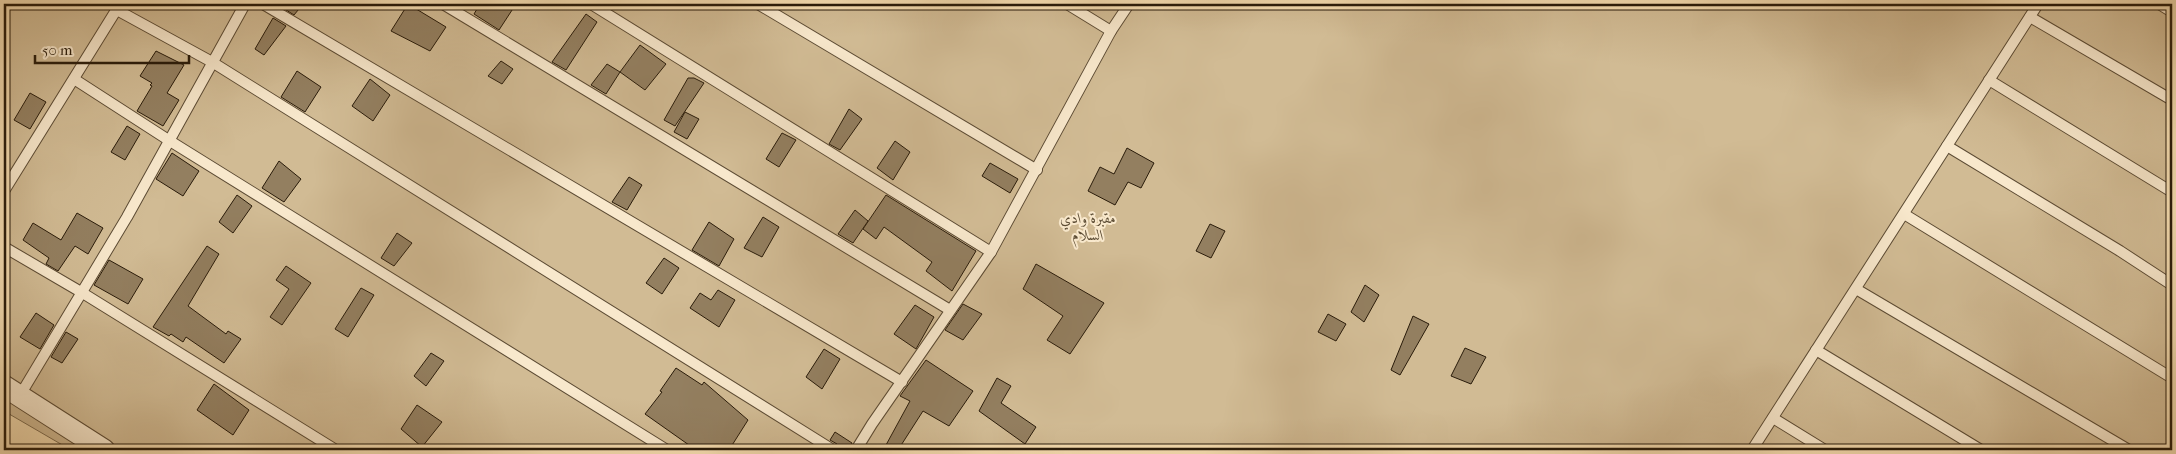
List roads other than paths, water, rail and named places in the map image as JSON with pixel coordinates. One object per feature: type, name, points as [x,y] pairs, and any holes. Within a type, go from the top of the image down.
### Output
[{"type":"street","points":[[12,392],[104,450]]},
{"type":"lane","points":[[12,392],[81,292],[170,141],[245,4]]},
{"type":"lane","points":[[262,4],[902,382]]},
{"type":"lane","points":[[443,4],[950,310]]},
{"type":"lane","points":[[591,4],[991,252]]},
{"type":"lane","points":[[758,4],[1037,170]]},
{"type":"lane","points":[[1067,4],[1112,31]]},
{"type":"lane","points":[[856,450],[991,252],[1112,31],[1129,4]]},
{"type":"lane","points":[[1752,450],[2038,4]]},
{"type":"lane","points":[[2159,4],[2172,12]]},
{"type":"lane","points":[[4,191],[119,7],[212,62],[833,450]]},
{"type":"lane","points":[[2030,17],[2172,100]]},
{"type":"lane","points":[[74,79],[170,141],[667,450]]},
{"type":"lane","points":[[1990,80],[2172,192]]},
{"type":"lane","points":[[1947,146],[2120,251],[2172,285]]},
{"type":"lane","points":[[1904,214],[2172,378]]},
{"type":"lane","points":[[4,247],[81,292],[336,450]]},
{"type":"lane","points":[[1856,289],[2129,450]]},
{"type":"lane","points":[[1816,350],[1981,450]]},
{"type":"lane","points":[[1773,418],[1825,450]]},
{"type":"park label","name":"مقبرة وادي السلام","points":[[1088,226]]}]
